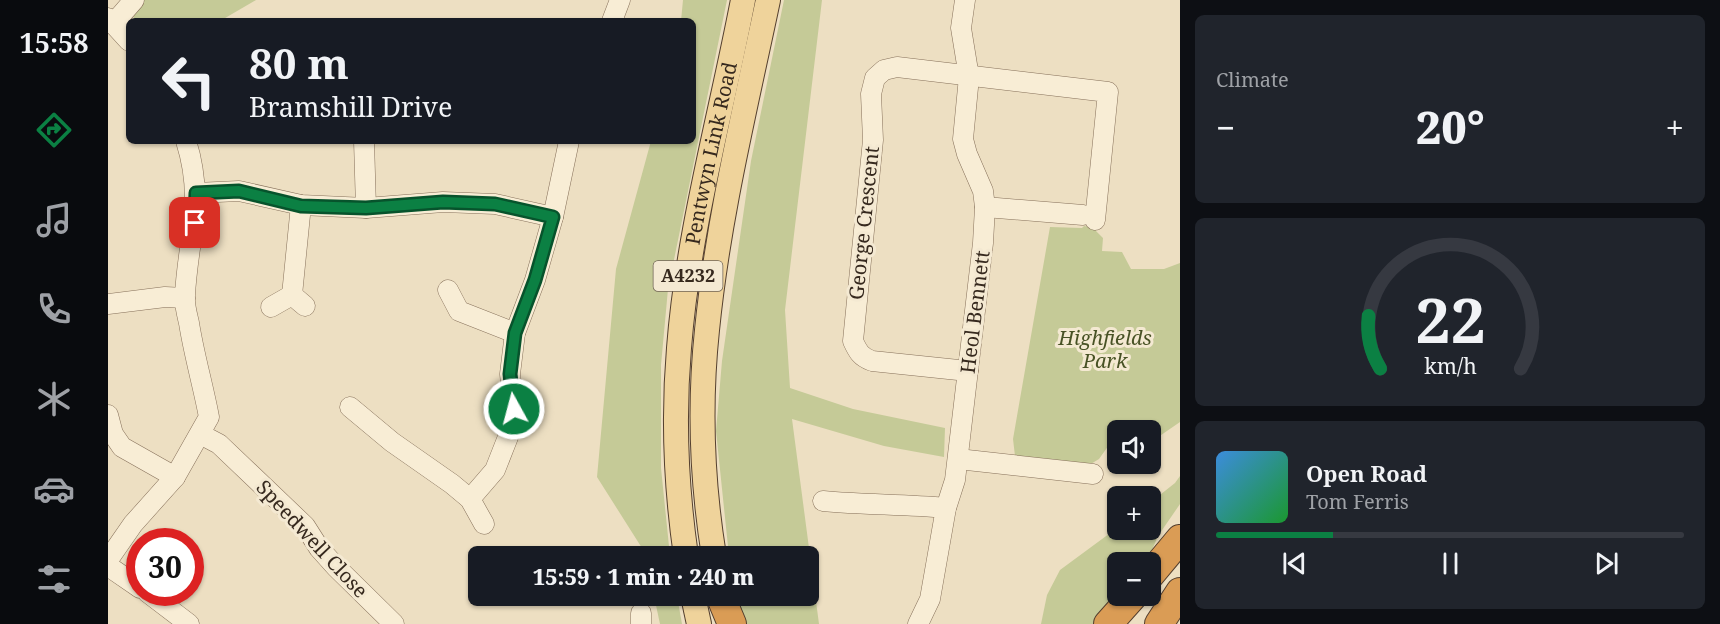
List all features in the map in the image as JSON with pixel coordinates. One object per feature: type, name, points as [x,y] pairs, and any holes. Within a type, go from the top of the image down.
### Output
[{"type":"highway","points":[[1161,562],[1180,539]]},
{"type":"highway","points":[[1159,624],[1180,592]]},
{"type":"highway","points":[[1108,624],[1124,606]]},
{"type":"main road","name":"Pentwyn Link Road","points":[[685,546],[677,471],[679,347],[699,207],[743,0]]},
{"type":"main road","name":"Pentwyn Link Road","points":[[713,546],[705,492],[703,448],[706,332],[719,243],[768,0]]},
{"type":"main road","points":[[695,606],[699,624]]},
{"type":"street","points":[[126,38],[111,21],[134,0]]},
{"type":"street","points":[[613,18],[620,0]]},
{"type":"street","name":"Heol Bennett","points":[[918,624],[930,599],[946,508],[955,480],[985,207],[983,190],[963,140],[969,77],[961,28],[965,0]]},
{"type":"street","name":"George Crescent","points":[[968,371],[872,361],[857,352],[852,335],[873,140],[871,94],[875,78],[884,70],[897,67],[969,77]]},
{"type":"street","points":[[969,77],[1108,93],[1089,217],[985,207]]},
{"type":"street","points":[[108,560],[133,524],[175,477],[209,417],[202,379],[193,350],[185,298],[195,223],[196,193],[187,144]]},
{"type":"street","points":[[364,144],[366,208]]},
{"type":"street","points":[[470,499],[495,470],[508,437],[514,409],[510,374],[515,333],[535,280],[553,217],[568,144]]},
{"type":"street","points":[[196,193],[239,191],[301,206],[366,208],[443,202],[495,204],[553,217]]},
{"type":"street","points":[[271,307],[298,300],[301,206]]},
{"type":"street","points":[[448,290],[459,311],[515,333]]},
{"type":"street","points":[[108,304],[165,297],[185,298]]},
{"type":"street","points":[[350,407],[392,442],[470,499],[484,524]]},
{"type":"street","points":[[108,416],[113,434],[122,447],[175,477]]},
{"type":"street","name":"Speedwell Close","points":[[200,434],[219,444],[305,525],[319,548],[336,567],[394,624]]},
{"type":"street","points":[[958,459],[1093,474]]},
{"type":"street","points":[[823,501],[860,505],[898,504],[946,508]]},
{"type":"street","points":[[108,566],[126,578]]},
{"type":"street","points":[[165,606],[189,624]]},
{"type":"green space","points":[[144,0],[256,0],[225,18],[134,18],[135,11]]},
{"type":"green space","points":[[683,0],[727,0],[668,289],[661,365],[661,468],[669,546],[641,546],[597,477],[616,269],[650,144],[696,144],[696,18],[681,18]]},
{"type":"green space","points":[[784,0],[822,0],[785,310],[790,388],[853,409],[945,428],[944,457],[884,446],[792,419],[809,546],[728,546],[716,431],[722,361],[751,161]]},
{"type":"green space","name":"Highfields Park","points":[[1084,226],[1096,228],[1103,238],[1102,251],[1122,252],[1131,269],[1164,269],[1180,263],[1180,422],[1161,435],[1161,420],[1107,420],[1107,448],[1099,459],[1089,465],[1015,456],[1013,439],[1050,227],[1082,228]]},
{"type":"green space","points":[[1180,476],[1180,504],[1161,532],[1161,494]]},
{"type":"green space","points":[[1107,535],[1107,540],[1156,540],[1151,552],[1107,552],[1107,606],[1110,606],[1096,624],[1041,624],[1047,595],[1060,570]]},
{"type":"green space","points":[[656,606],[679,606],[682,624],[660,624]]},
{"type":"green space","points":[[740,606],[817,606],[819,624],[747,624]]},
{"type":"route","points":[[195,223],[196,193],[239,191],[301,206],[366,208],[443,202],[495,204],[553,217],[535,280],[515,333],[510,374],[514,409]]}]
